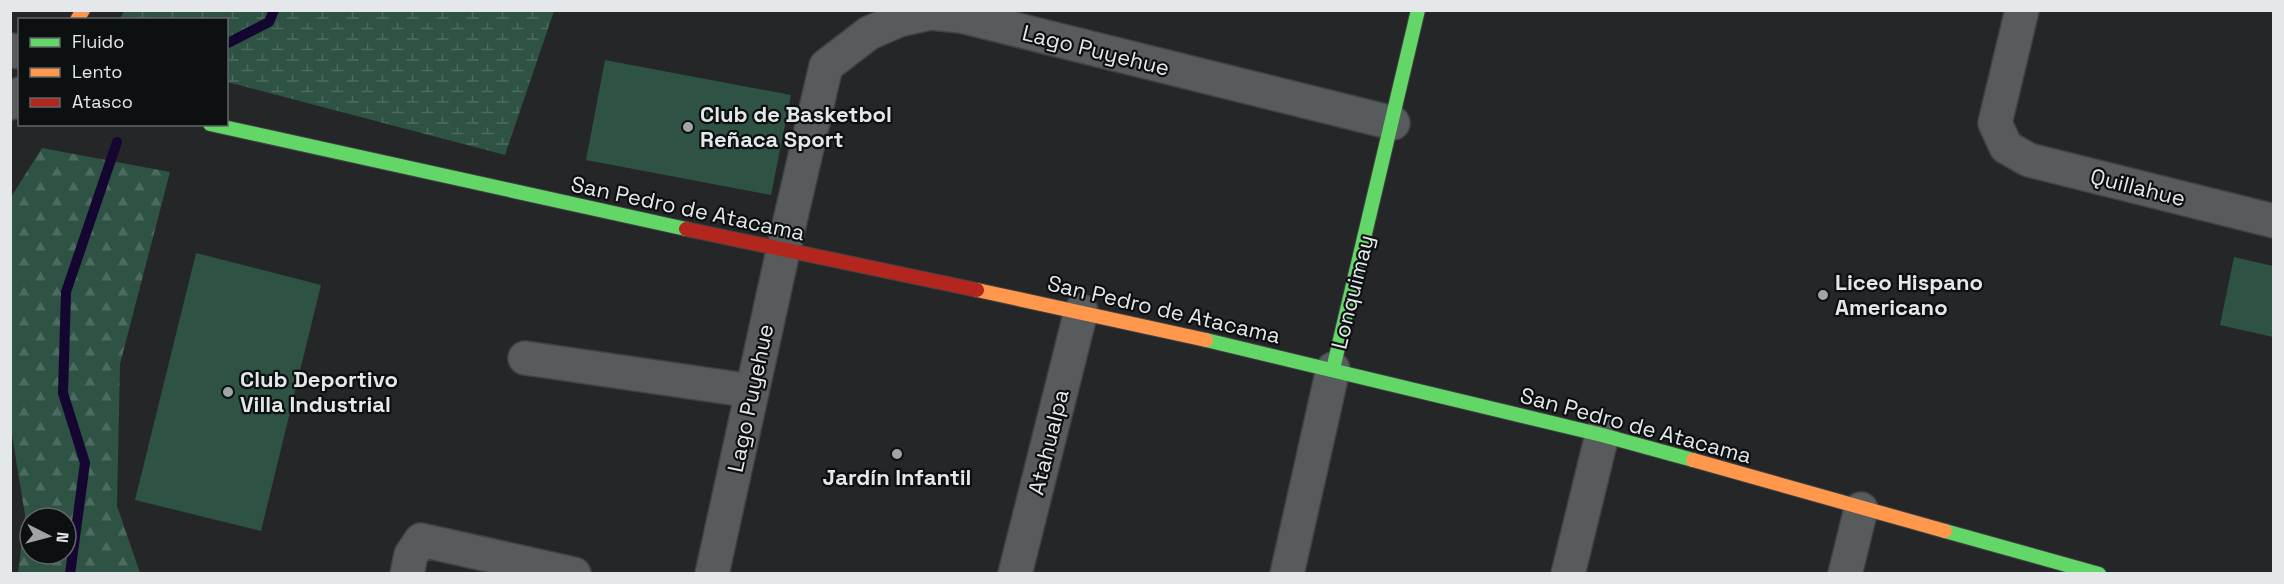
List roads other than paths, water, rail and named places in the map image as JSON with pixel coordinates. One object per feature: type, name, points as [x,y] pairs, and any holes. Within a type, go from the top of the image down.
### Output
[{"type":"street","name":"Lonquimay","points":[[1287,573],[1418,10]]},
{"type":"street","name":"Quillahue","points":[[2022,10],[1995,123],[2006,147],[2029,160],[2274,221]]},
{"type":"street","name":"Lago Puyehue","points":[[711,573],[826,66],[869,33],[899,20],[937,12],[961,16],[1393,123]]},
{"type":"street","name":"San Pedro de Atacama","points":[[219,126],[783,251],[1081,311],[1333,369],[1602,435],[1861,509],[2028,564],[2099,573]]},
{"type":"street","name":"Atahualpa","points":[[1015,573],[1081,311]]},
{"type":"street","points":[[525,357],[752,391]]},
{"type":"street","points":[[1568,573],[1602,435]]},
{"type":"street","points":[[1845,573],[1861,509]]},
{"type":"street","points":[[407,573],[411,555],[421,540],[574,573]]},
{"type":"waterway","points":[[228,43],[269,22],[274,10]]},
{"type":"waterway","points":[[70,574],[85,463],[63,393],[66,292],[117,142]]},
{"type":"place","name":"Club de Basketbol Reñaca Sport","points":[[688,127]]},
{"type":"place","name":"Liceo Hispano Americano","points":[[1823,295]]},
{"type":"place","name":"Club Deportivo Villa Industrial","points":[[228,392]]},
{"type":"place","name":"Jardín Infantil","points":[[897,454]]}]
